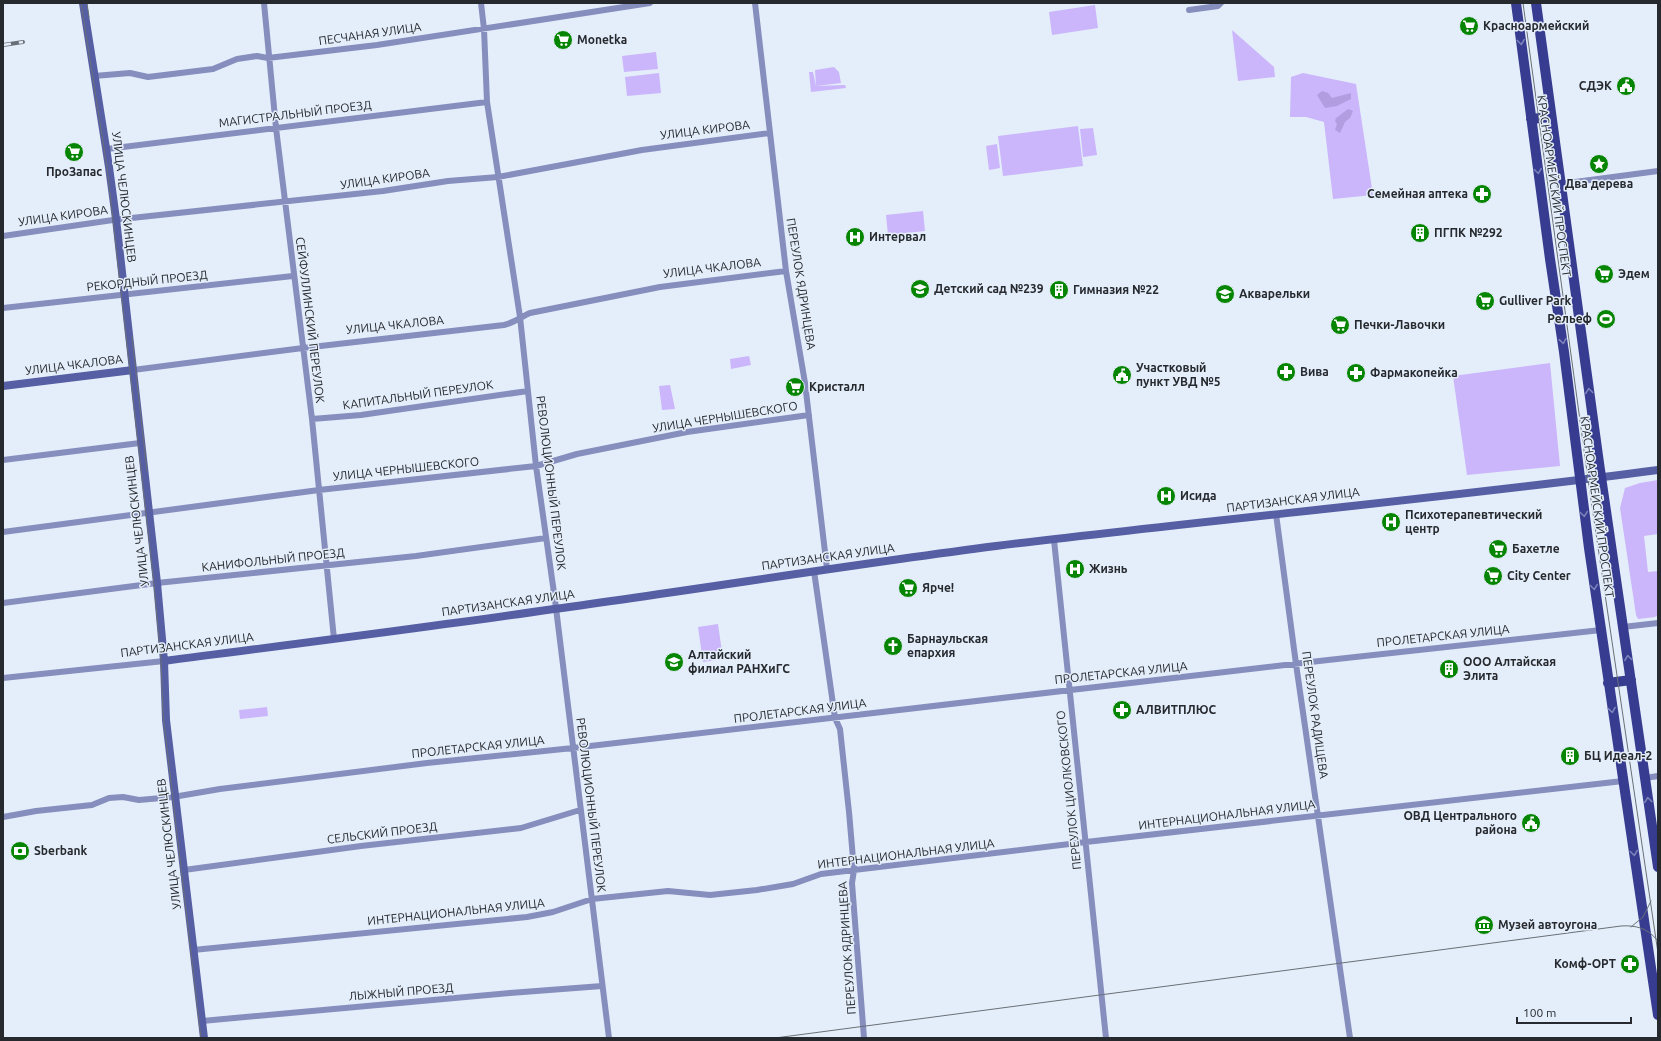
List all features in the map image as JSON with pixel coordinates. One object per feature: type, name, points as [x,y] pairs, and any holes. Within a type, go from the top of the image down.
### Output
[{"type":"main road","name":"УЛИЦА ЧЕЛЮСКИНЦЕВ","points":[[83,3],[107,149],[116,219],[157,584],[164,661],[166,714],[204,1038]]},
{"type":"main road","name":"КРАСНОАРМЕЙСКИЙ ПРОСПЕКТ","points":[[1516,3],[1608,683],[1658,1014]]},
{"type":"main road","name":"КРАСНОАРМЕЙСКИЙ ПРОСПЕКТ","points":[[1536,3],[1601,478],[1658,867]]},
{"type":"main road","points":[[1531,119],[1551,117]]},
{"type":"main road","name":"УЛИЦА ЧКАЛОВА","points":[[3,386],[133,370]]},
{"type":"main road","name":"ПАРТИЗАНСКАЯ УЛИЦА","points":[[164,661],[556,609],[828,569],[1054,540],[1601,478],[1658,470]]},
{"type":"main road","points":[[1608,683],[1631,680]]},
{"type":"street","name":"СЕЙФУЛЛИНСКИЙ ПЕРЕУЛОК","points":[[264,3],[268,58],[284,202],[312,419],[328,565],[334,639]]},
{"type":"street","name":"РЕВОЛЮЦИОННЫЙ ПЕРЕУЛОК","points":[[481,3],[484,29],[487,102],[520,317],[536,466],[556,609],[609,1038]]},
{"type":"street","name":"ПЕСЧАНАЯ УЛИЦА","points":[[94,76],[130,72],[148,76],[213,69],[237,59],[257,56],[268,58],[377,45],[650,3]]},
{"type":"street","name":"ПЕРЕУЛОК ЯДРИНЦЕВА","points":[[755,3],[786,271],[805,383],[828,569]]},
{"type":"street","points":[[1189,10],[1218,6],[1221,3]]},
{"type":"street","name":"МАГИСТРАЛЬНЫЙ ПРОЕЗД","points":[[107,149],[487,102]]},
{"type":"street","name":"УЛИЦА КИРОВА","points":[[3,236],[116,219],[383,191],[448,181],[498,177],[642,150],[769,133]]},
{"type":"street","points":[[1560,184],[1658,171]]},
{"type":"street","name":"УЛИЦА ЧКАЛОВА","points":[[133,370],[303,348],[511,324],[520,317],[530,313],[660,287],[786,271]]},
{"type":"street","name":"РЕКОРДНЫЙ ПРОЕЗД","points":[[3,308],[293,276]]},
{"type":"street","name":"КАПИТАЛЬНЫЙ ПЕРЕУЛОК","points":[[312,419],[361,415],[528,392]]},
{"type":"street","name":"УЛИЦА ЧЕРНЫШЕВСКОГО","points":[[3,532],[319,490],[536,466],[577,454],[687,432],[809,415]]},
{"type":"street","points":[[3,460],[140,443]]},
{"type":"street","name":"ПЕРЕУЛОК РАДИЩЕВА","points":[[1276,514],[1350,1038]]},
{"type":"street","name":"КАНИФОЛЬНЫЙ ПРОЕЗД","points":[[3,603],[157,584],[416,556],[546,538]]},
{"type":"street","name":"ПЕРЕУЛОК ЦИОЛКОВСКОГО","points":[[1054,540],[1106,1038]]},
{"type":"street","name":"ПЕРЕУЛОК ЯДРИНЦЕВА","points":[[814,571],[835,718],[840,730],[849,812],[854,870],[852,883],[864,1038]]},
{"type":"street","points":[[1623,627],[1658,623]]},
{"type":"street","name":"ПРОЛЕТАРСКАЯ УЛИЦА","points":[[3,817],[36,811],[92,805],[109,798],[123,797],[138,800],[175,797],[220,789],[426,763],[573,748],[1601,630]]},
{"type":"street","name":"ПАРТИЗАНСКАЯ УЛИЦА","points":[[3,678],[164,661]]},
{"type":"street","points":[[1645,778],[1658,776]]},
{"type":"street","name":"ИНТЕРНАЦИОНАЛЬНАЯ УЛИЦА","points":[[193,950],[527,917],[554,912],[592,899],[668,891],[710,895],[756,890],[793,884],[821,874],[1086,842],[1623,781]]},
{"type":"street","name":"СЕЛЬСКИЙ ПРОЕЗД","points":[[184,870],[361,846],[522,828],[580,810]]},
{"type":"street","name":"ЛЫЖНЫЙ ПРОЕЗД","points":[[202,1021],[602,986]]},
{"type":"shaded area","points":[[1095,5],[1098,28],[1052,35],[1049,12]]},
{"type":"shaded area","points":[[1232,30],[1274,67],[1275,77],[1238,81]]},
{"type":"shaded area","points":[[656,52],[658,69],[624,72],[622,56]]},
{"type":"shaded area","points":[[834,67],[839,72],[841,83],[816,86],[815,70]]},
{"type":"shaded area","points":[[809,72],[813,72],[816,86],[845,85],[846,88],[811,92]]},
{"type":"shaded area","points":[[659,73],[661,93],[627,96],[625,77]]},
{"type":"shaded area","points":[[1303,73],[1356,84],[1373,195],[1333,199],[1324,122],[1306,117],[1290,117],[1291,77]]},
{"type":"shaded area","points":[[1322,91],[1328,93],[1332,98],[1351,93],[1351,99],[1337,106],[1325,108],[1317,95]]},
{"type":"shaded area","points":[[1348,109],[1353,111],[1350,118],[1345,122],[1340,133],[1335,130],[1337,124],[1335,121],[1336,118]]},
{"type":"shaded area","points":[[1078,126],[1083,166],[1003,176],[998,136]]},
{"type":"shaded area","points":[[1093,128],[1097,155],[1083,157],[1080,129]]},
{"type":"shaded area","points":[[997,144],[1000,168],[989,170],[986,146]]},
{"type":"shaded area","points":[[923,211],[925,231],[888,235],[886,215]]},
{"type":"shaded area","points":[[749,356],[751,365],[731,369],[730,359]]},
{"type":"shaded area","points":[[1550,363],[1560,466],[1467,475],[1453,376]]},
{"type":"shaded area","points":[[670,385],[675,409],[662,410],[659,386]]},
{"type":"shaded area","points":[[1658,480],[1658,534],[1644,536],[1648,572],[1658,571],[1658,615],[1655,617],[1638,619],[1636,615],[1620,508],[1625,488],[1640,483]]},
{"type":"shaded area","points":[[718,624],[723,659],[703,662],[698,627]]},
{"type":"shaded area","points":[[267,707],[268,716],[240,719],[239,710]]},
{"type":"tram line","points":[[81,3],[107,167],[154,584],[161,661],[163,714],[201,1038]]},
{"type":"tram line","points":[[87,3],[89,17]]},
{"type":"tram line","points":[[1523,3],[1588,479],[1658,953]]},
{"type":"tram line","points":[[132,336],[147,471]]},
{"type":"tram line","points":[[1631,927],[1643,917],[1651,901]]},
{"type":"tram line","points":[[775,1038],[1621,926],[1641,928],[1650,933],[1657,940]]},
{"type":"railway","points":[[3,45],[23,42]]},
{"type":"place","name":"Красноармейский","points":[[1469,26]]},
{"type":"place","name":"Monetka","points":[[563,40]]},
{"type":"place","name":"СДЭК","points":[[1626,86]]},
{"type":"place","name":"ПроЗапас","points":[[74,152]]},
{"type":"place","name":"Два дерева","points":[[1599,164]]},
{"type":"place","name":"Семейная аптека","points":[[1482,194]]},
{"type":"place","name":"ПГПК №292","points":[[1420,233]]},
{"type":"place","name":"Интервал","points":[[855,237]]},
{"type":"place","name":"Эдем","points":[[1604,274]]},
{"type":"place","name":"Детский сад №239","points":[[920,289]]},
{"type":"place","name":"Гимназия №22","points":[[1059,290]]},
{"type":"place","name":"Акварельки","points":[[1225,294]]},
{"type":"place","name":"Gulliver Park","points":[[1485,301]]},
{"type":"place","name":"Рельеф","points":[[1606,319]]},
{"type":"place","name":"Печки-Лавочки","points":[[1340,325]]},
{"type":"place","name":"Вива","points":[[1286,372]]},
{"type":"place","name":"Фармакопейка","points":[[1356,373]]},
{"type":"place","name":"Участковый пункт УВД №5","points":[[1122,375]]},
{"type":"place","name":"Кристалл","points":[[795,387]]},
{"type":"place","name":"Исида","points":[[1166,496]]},
{"type":"place","name":"Психотерапевтический центр","points":[[1391,522]]},
{"type":"place","name":"Бахетле","points":[[1498,549]]},
{"type":"place","name":"Жизнь","points":[[1075,569]]},
{"type":"place","name":"City Center","points":[[1493,576]]},
{"type":"place","name":"Ярче!","points":[[908,588]]},
{"type":"place","name":"Барнаульская епархия","points":[[893,646]]},
{"type":"place","name":"Алтайский филиал РАНХиГС","points":[[674,662]]},
{"type":"place","name":"ООО Алтайская Элита","points":[[1449,669]]},
{"type":"place","name":"АЛВИТПЛЮС","points":[[1122,710]]},
{"type":"place","name":"БЦ Идеал-2","points":[[1570,756]]},
{"type":"place","name":"ОВД Центрального района","points":[[1531,823]]},
{"type":"place","name":"Sberbank","points":[[20,851]]},
{"type":"place","name":"Музей автоугона","points":[[1484,925]]},
{"type":"place","name":"Комф-ОРТ","points":[[1630,964]]}]
